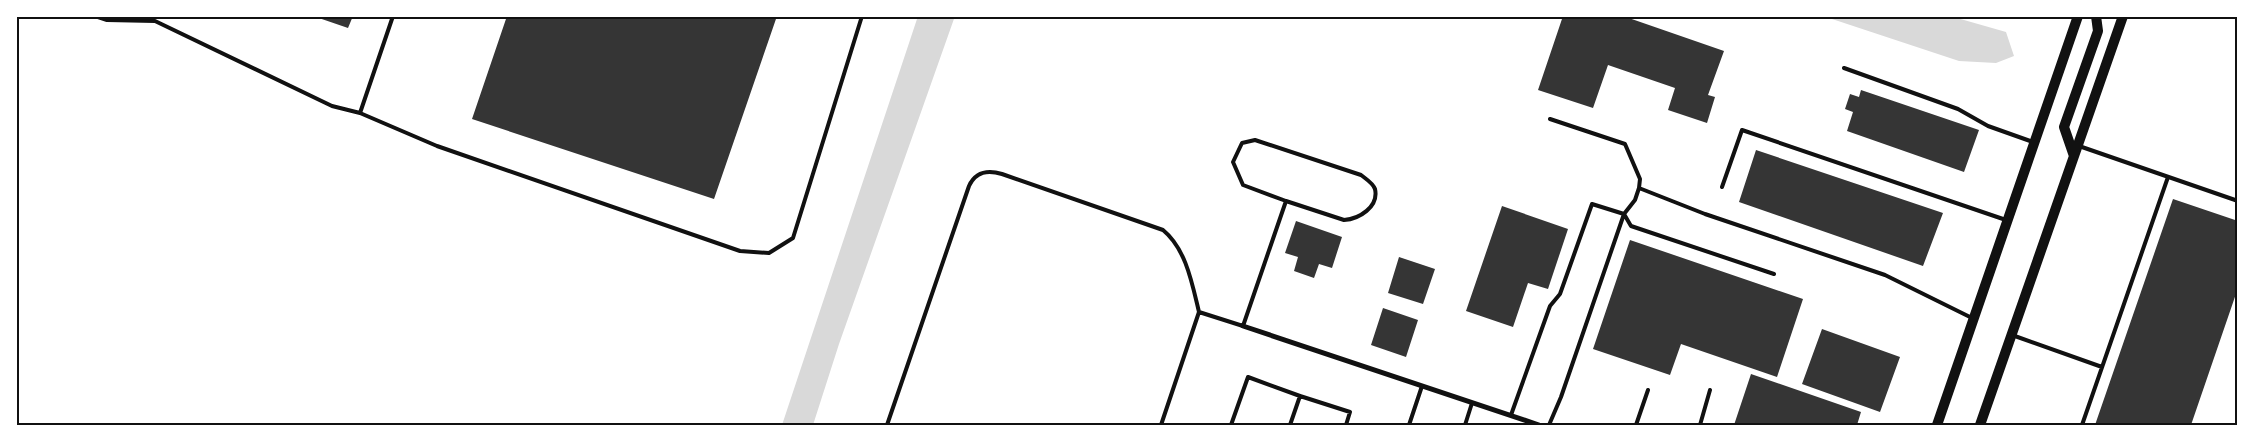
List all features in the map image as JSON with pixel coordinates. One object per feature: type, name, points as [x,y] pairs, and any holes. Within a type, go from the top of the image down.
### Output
[{"type":"main road","points":[[1937,425],[2078,16]]},
{"type":"main road","points":[[2074,156],[2064,127],[2098,31],[2096,16]]},
{"type":"main road","points":[[1980,425],[2123,16]]},
{"type":"street","points":[[1243,326],[1539,425]]},
{"type":"lane","points":[[95,16],[107,20],[156,21],[332,106],[360,114],[437,146],[740,251],[769,254],[793,238],[862,16]]},
{"type":"lane","points":[[360,114],[393,16]]},
{"type":"lane","points":[[1844,68],[1958,109],[1988,126],[2035,142]]},
{"type":"lane","points":[[1549,425],[1562,397],[1624,214],[1635,200],[1640,178],[1625,144],[1550,118]]},
{"type":"lane","points":[[1722,187],[1742,130],[2008,220]]},
{"type":"lane","points":[[1255,140],[1361,175],[1372,183],[1375,190],[1375,197],[1367,211],[1353,220],[1344,220],[1286,200],[1243,185],[1233,162],[1242,144],[1255,140]]},
{"type":"lane","points":[[2078,145],[2238,201]]},
{"type":"lane","points":[[887,425],[969,186],[972,179],[986,172],[1002,174],[1163,230],[1176,243],[1191,278],[1199,312],[1161,425]]},
{"type":"lane","points":[[2082,425],[2168,177]]},
{"type":"lane","points":[[1639,188],[1705,214],[1885,275],[1974,318]]},
{"type":"lane","points":[[1199,312],[1243,326],[1286,200]]},
{"type":"lane","points":[[1511,415],[1550,306],[1560,294],[1592,204],[1624,214],[1631,226],[1774,274]]},
{"type":"lane","points":[[2012,335],[2102,367]]},
{"type":"lane","points":[[1231,425],[1248,377],[1350,412],[1346,425]]},
{"type":"lane","points":[[1409,425],[1422,386]]},
{"type":"lane","points":[[1636,425],[1648,390]]},
{"type":"lane","points":[[1700,425],[1710,390]]},
{"type":"lane","points":[[1290,425],[1300,396]]},
{"type":"lane","points":[[1465,425],[1472,402]]},
{"type":"shaded area","points":[[918,16],[955,16],[839,344],[813,425],[782,425]]},
{"type":"shaded area","points":[[1823,16],[1950,16],[2006,32],[2014,56],[1996,63],[1959,61]]},
{"type":"building","points":[[313,16],[353,16],[348,28]]},
{"type":"building","points":[[507,16],[777,16],[714,199],[472,119]]},
{"type":"building","points":[[1563,16],[1623,16],[1724,51],[1708,95],[1715,97],[1707,123],[1668,110],[1675,88],[1608,65],[1593,108],[1538,90]]},
{"type":"building","points":[[1861,90],[1979,130],[1964,172],[1847,131],[1853,112],[1845,109],[1850,94],[1859,97]]},
{"type":"building","points":[[1756,150],[1943,213],[1923,266],[1739,202]]},
{"type":"building","points":[[2173,199],[2238,221],[2238,288],[2191,425],[2095,425]]},
{"type":"building","points":[[1502,206],[1568,229],[1548,289],[1528,283],[1513,327],[1466,311]]},
{"type":"building","points":[[1296,221],[1342,237],[1332,268],[1319,264],[1314,278],[1294,271],[1298,257],[1285,253]]},
{"type":"building","points":[[1630,240],[1803,299],[1777,377],[1681,344],[1670,375],[1593,349]]},
{"type":"building","points":[[1399,257],[1435,269],[1423,304],[1388,293]]},
{"type":"building","points":[[1383,308],[1418,320],[1406,357],[1371,345]]},
{"type":"building","points":[[1822,329],[1900,357],[1880,412],[1802,384]]},
{"type":"building","points":[[1751,374],[1861,412],[1857,425],[1734,425]]}]
